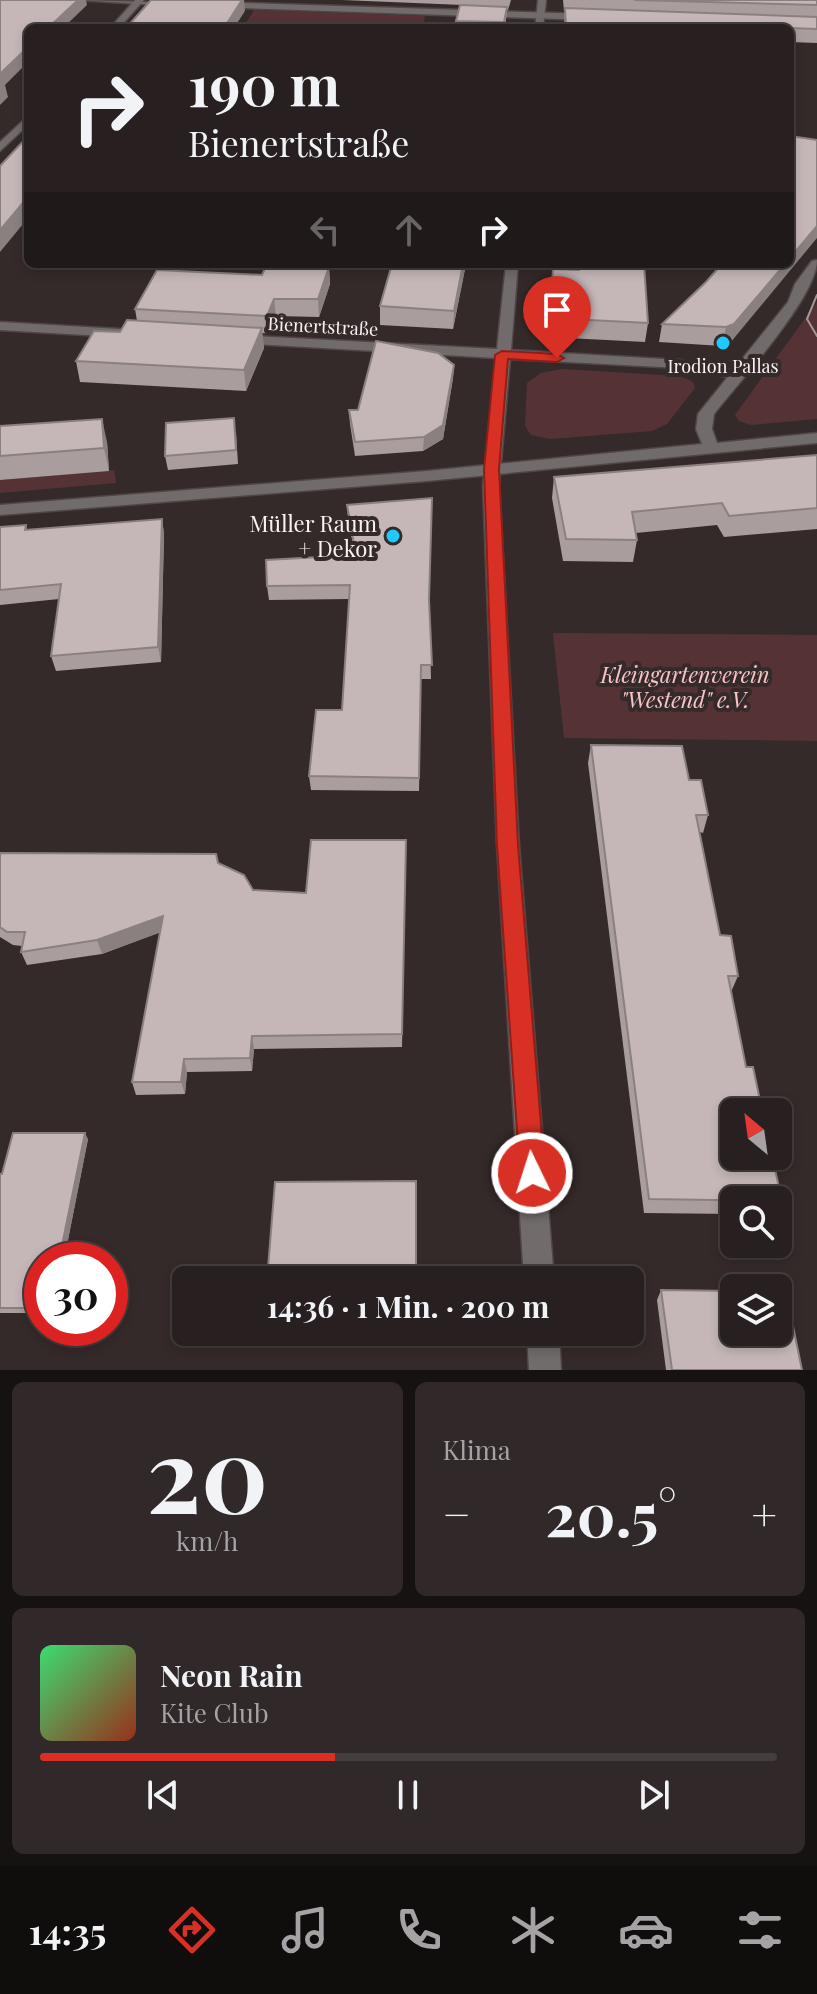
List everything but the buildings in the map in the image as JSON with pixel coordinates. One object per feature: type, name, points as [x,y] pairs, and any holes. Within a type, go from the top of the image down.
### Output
[{"type":"street","points":[[83,0],[190,4]]},
{"type":"street","points":[[539,24],[542,0]]},
{"type":"street","points":[[118,24],[139,1]]},
{"type":"street","points":[[202,4],[598,17]]},
{"type":"street","points":[[0,148],[24,123]]},
{"type":"street","points":[[711,448],[704,429],[706,414],[794,303],[802,284],[817,264]]},
{"type":"street","points":[[512,268],[492,469],[508,845],[538,1266]]},
{"type":"street","points":[[0,326],[141,334]]},
{"type":"street","name":"Bienertstraße","points":[[216,338],[680,364],[738,375]]},
{"type":"street","points":[[0,510],[817,438]]},
{"type":"street","points":[[544,1346],[545,1370]]},
{"type":"green space","points":[[254,10],[425,16],[423,24],[245,24]]},
{"type":"green space","points":[[817,302],[817,419],[751,425],[739,421],[735,415]]},
{"type":"green space","points":[[562,369],[680,376],[693,382],[695,388],[667,424],[652,431],[550,439],[531,435],[525,426],[527,383],[541,373]]},
{"type":"green space","points":[[114,470],[116,483],[0,493],[0,480]]},
{"type":"green space","name":"Kleingartenverein \"Westend\" e.V.","points":[[553,633],[817,635],[817,741],[564,738]]},
{"type":"tram line","points":[[817,295],[807,319],[817,336]]},
{"type":"place","name":"Irodion Pallas","points":[[723,343]]},
{"type":"place","name":"Müller Raum + Dekor","points":[[393,536]]},
{"type":"route","points":[[532,1173],[508,845],[491,485],[502,355],[557,358]]}]
